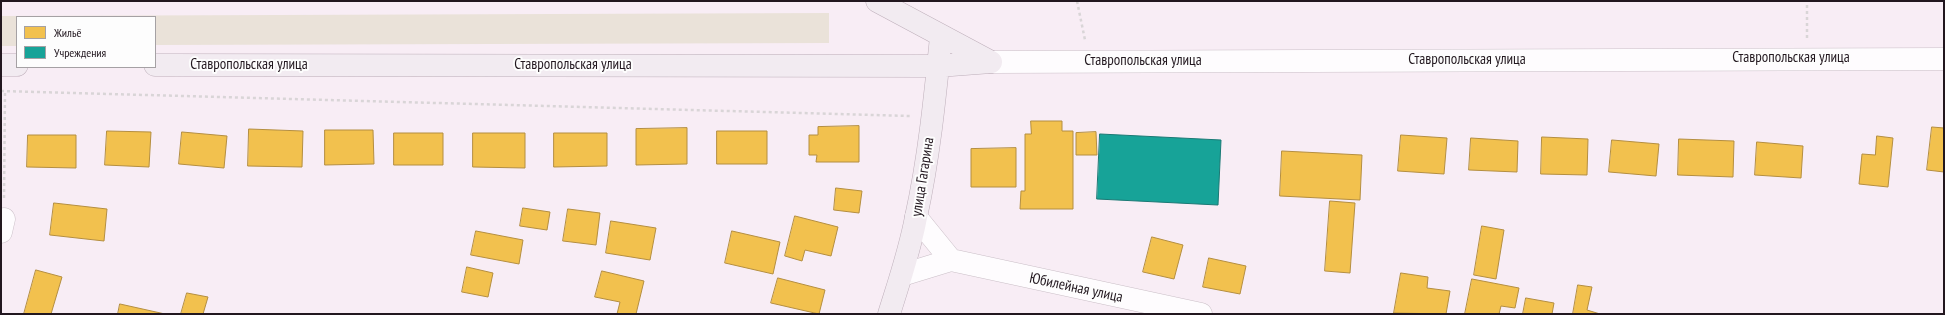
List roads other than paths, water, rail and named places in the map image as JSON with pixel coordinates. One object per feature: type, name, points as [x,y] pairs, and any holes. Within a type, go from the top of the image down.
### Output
[{"type":"main road","name":"Ставропольская улица","points":[[877,1],[990,62]]},
{"type":"main road","name":"улица Гагарина","points":[[889,314],[902,275],[916,217],[932,117],[941,36]]},
{"type":"main road","name":"Ставропольская улица","points":[[156,65],[938,66],[990,62]]},
{"type":"main road","points":[[1,65],[16,65]]},
{"type":"street","name":"Ставропольская улица","points":[[990,62],[1806,58],[1944,59]]},
{"type":"street","points":[[916,217],[951,260]]},
{"type":"street","name":"Юбилейная улица","points":[[902,275],[951,260],[1202,314]]}]
